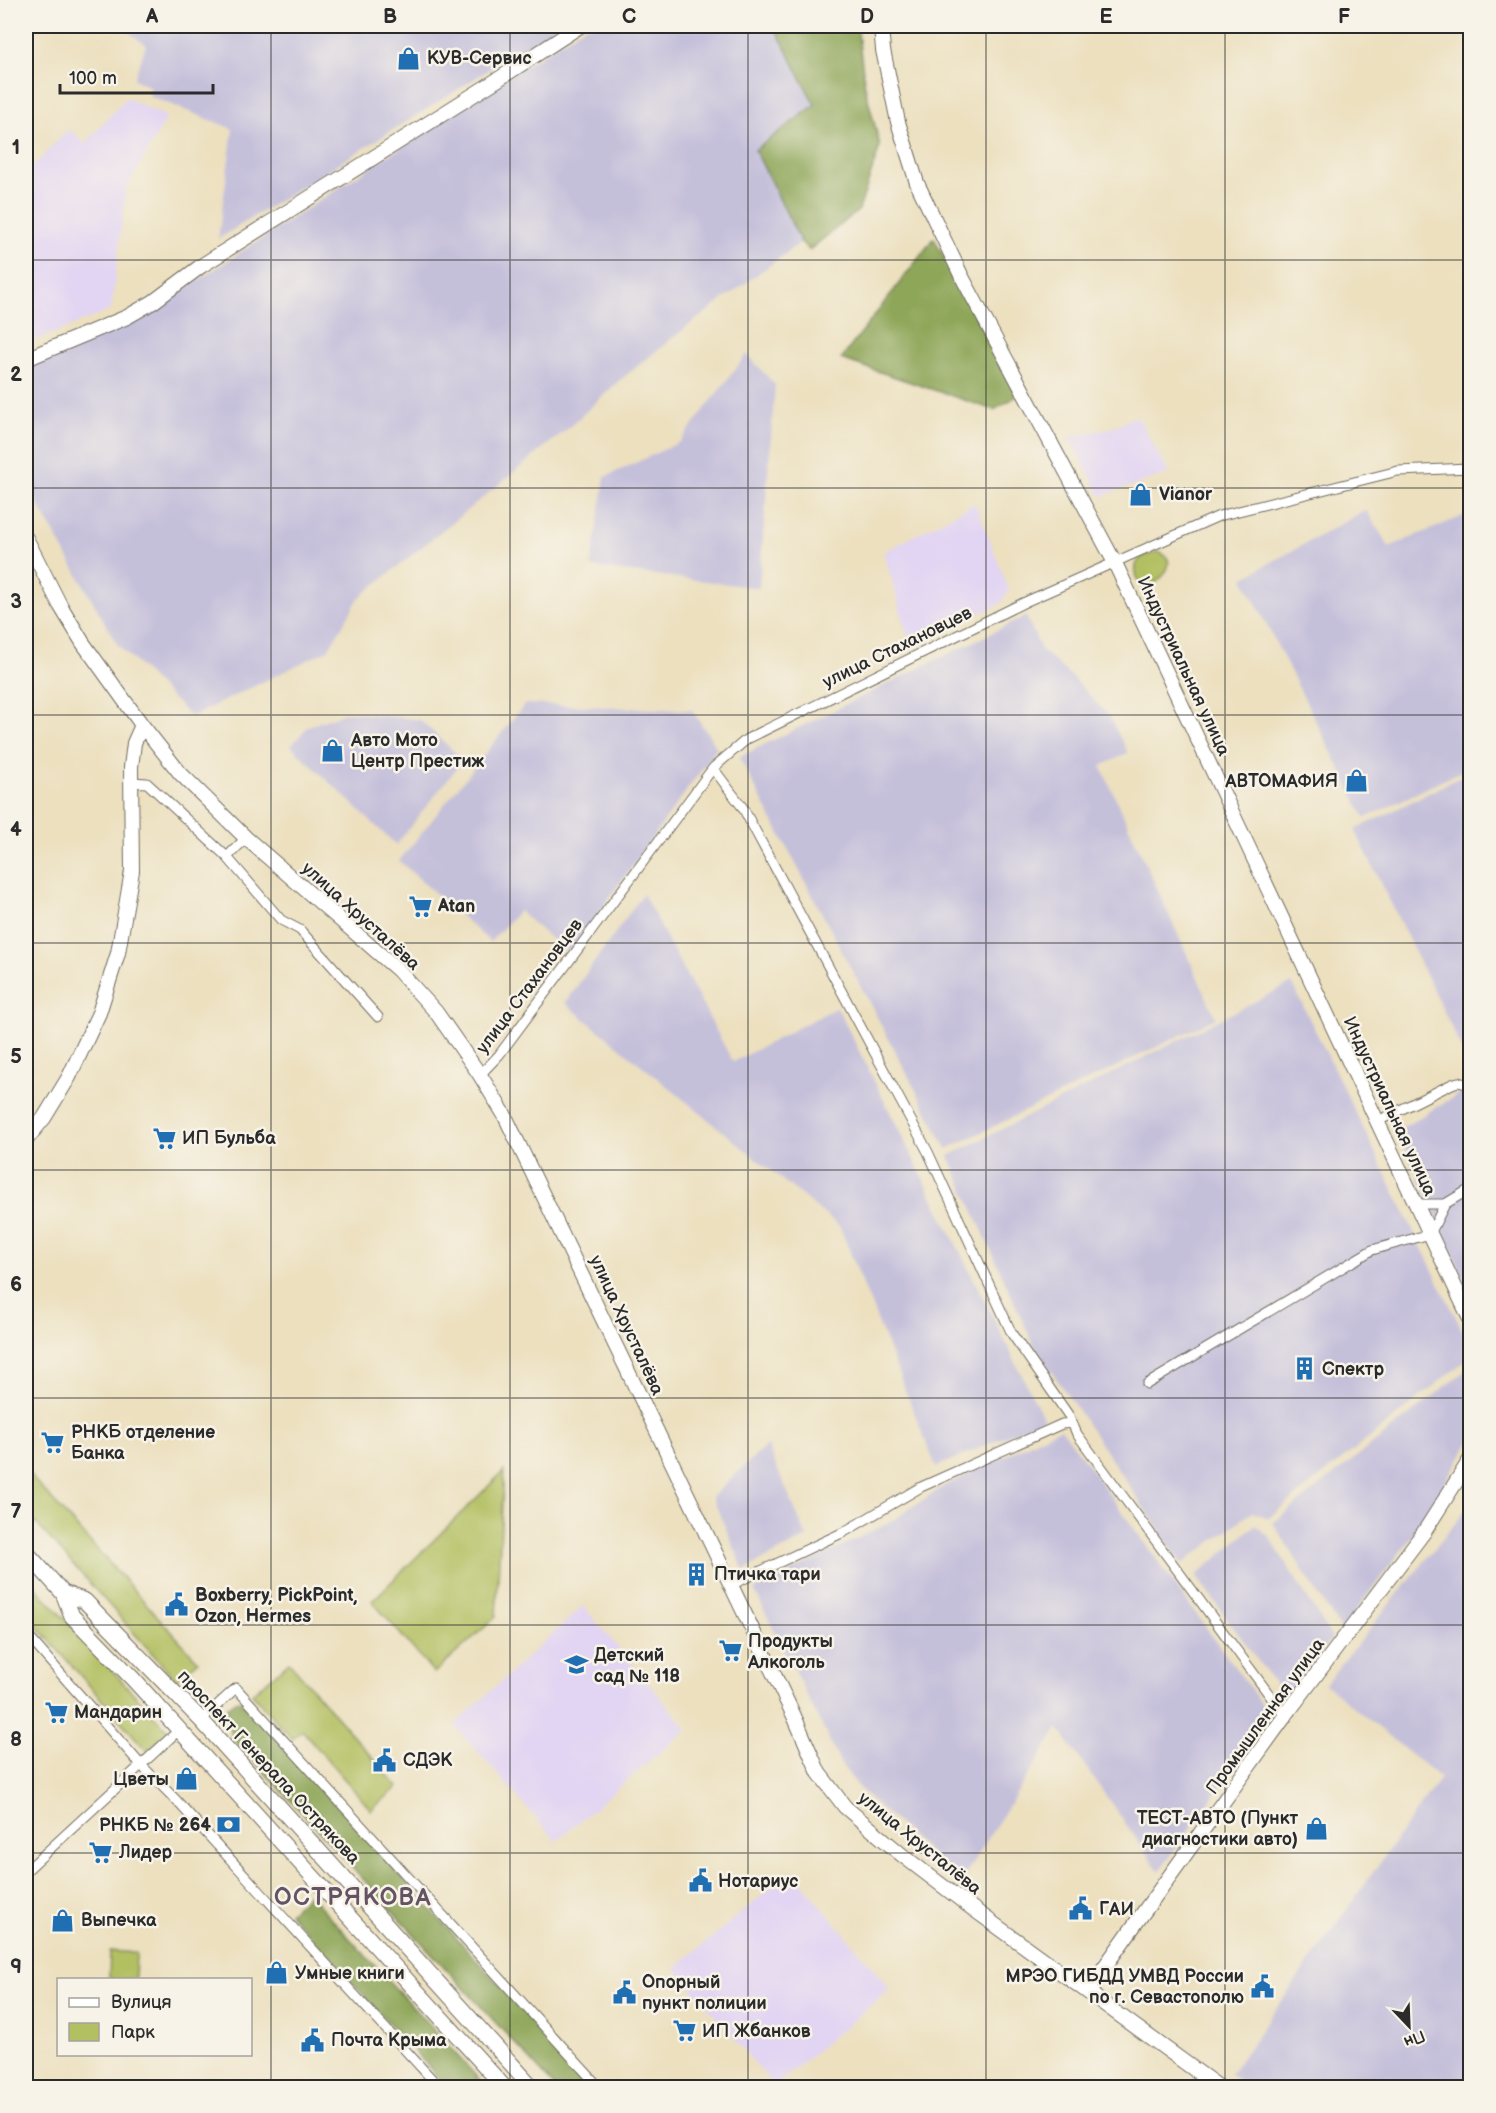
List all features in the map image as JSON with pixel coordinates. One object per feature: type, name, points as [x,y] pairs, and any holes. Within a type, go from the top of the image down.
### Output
[{"type":"main road","points":[[26,359],[95,331],[147,306],[201,266],[580,26]]},
{"type":"main road","name":"Индустриальная улица","points":[[881,26],[883,50],[898,122],[917,183],[961,275],[1115,563],[1470,1319]]},
{"type":"main road","name":"улица Хрусталёва","points":[[26,538],[83,643],[180,773],[246,838],[398,970],[436,1012],[480,1075],[504,1114],[794,1716],[819,1773],[845,1807],[902,1855],[1220,2088]]},
{"type":"main road","points":[[26,1140],[44,1118],[69,1077],[99,1013],[118,953],[132,872],[131,782],[134,742],[142,725]]},
{"type":"main road","name":"Промышленная улица","points":[[1091,1994],[1096,1979],[1285,1716],[1424,1532],[1470,1460]]},
{"type":"main road","name":"проспект Генерала Острякова","points":[[26,1551],[63,1593],[72,1616],[505,2088]]},
{"type":"main road","name":"проспект Генерала Острякова","points":[[63,1593],[85,1601],[201,1720],[533,2088]]},
{"type":"street","name":"улица Стахановцев","points":[[480,1075],[499,1055],[713,768],[754,736],[1025,602],[1219,516],[1398,471],[1470,468]]},
{"type":"street","points":[[713,768],[743,808],[928,1152],[1011,1334],[1072,1423],[1077,1434],[1285,1716]]},
{"type":"street","points":[[131,782],[147,783],[227,857],[281,920],[300,930],[378,1017]]},
{"type":"street","points":[[227,857],[246,838]]},
{"type":"street","points":[[1378,1121],[1452,1084],[1458,1082],[1470,1085]]},
{"type":"street","points":[[1415,1204],[1445,1204],[1470,1189]]},
{"type":"street","points":[[1148,1384],[1372,1250],[1430,1234],[1445,1204]]},
{"type":"street","points":[[731,1585],[844,1532],[921,1487],[1062,1424],[1072,1423]]},
{"type":"street","points":[[26,1634],[141,1765],[440,2088]]},
{"type":"street","points":[[201,1720],[236,1688],[600,2088]]},
{"type":"street","points":[[26,1871],[179,1731]]},
{"type":"shaded area","points":[[121,26],[248,26],[246,31],[249,26],[557,26],[218,239],[233,129],[149,96],[151,87],[134,79],[146,45]]},
{"type":"shaded area","points":[[586,26],[774,26],[815,105],[755,150],[801,242],[689,325],[619,381],[566,430],[359,598],[328,650],[191,717],[117,644],[26,483],[26,365],[145,315]]},
{"type":"shaded area","points":[[126,98],[167,117],[126,189],[111,310],[26,344],[26,174],[69,129],[85,144]]},
{"type":"shaded area","points":[[747,354],[775,385],[759,588],[591,567],[605,477],[680,442]]},
{"type":"shaded area","points":[[1137,416],[1169,473],[1101,496],[1069,437],[1109,429]]},
{"type":"shaded area","points":[[975,503],[1009,590],[1000,604],[920,641],[907,634],[884,552]]},
{"type":"shaded area","points":[[1366,510],[1389,547],[1470,513],[1470,767],[1365,818],[1243,578]]},
{"type":"shaded area","points":[[1026,616],[1041,649],[1109,716],[1128,753],[1101,766],[1216,1018],[947,1149],[739,757]]},
{"type":"shaded area","points":[[525,704],[692,710],[717,748],[569,954],[519,911],[490,942],[399,861]]},
{"type":"shaded area","points":[[349,712],[420,720],[463,760],[396,845],[291,746],[308,726]]},
{"type":"shaded area","points":[[1470,772],[1470,1065],[1355,830]]},
{"type":"shaded area","points":[[643,894],[733,1062],[837,1007],[1044,1419],[936,1467],[840,1227],[565,1003]]},
{"type":"shaded area","points":[[1292,983],[1470,1346],[1470,1353],[1465,1361],[1269,1518],[1252,1512],[1182,1564],[1033,1344],[949,1156]]},
{"type":"shaded area","points":[[1462,1092],[1470,1106],[1470,1291],[1397,1131]]},
{"type":"shaded area","points":[[1470,1367],[1470,1441],[1414,1534],[1341,1630],[1273,1523]]},
{"type":"shaded area","points":[[1061,1428],[1271,1717],[1159,1871],[1058,1728],[961,1881],[859,1788],[841,1764],[754,1590],[890,1522],[944,1486]]},
{"type":"shaded area","points":[[767,1445],[807,1537],[744,1570],[712,1497]]},
{"type":"shaded area","points":[[1470,1505],[1470,2087],[1248,2087],[1230,2074],[1440,1778],[1325,1684]]},
{"type":"shaded area","points":[[1255,1525],[1269,1536],[1332,1638],[1285,1698],[1196,1576]]},
{"type":"shaded area","name":"Детский сад № 118","points":[[583,1606],[687,1729],[556,1841],[454,1725]]},
{"type":"shaded area","points":[[792,1871],[890,1989],[774,2086],[675,1968]]},
{"type":"green space","points":[[774,26],[857,26],[865,87],[880,146],[859,210],[809,250],[801,242],[755,150],[815,105]]},
{"type":"green space","points":[[934,238],[1017,396],[994,410],[841,359]]},
{"type":"green space","points":[[1157,552],[1168,560],[1166,571],[1157,582],[1145,588],[1137,577],[1137,564],[1142,557]]},
{"type":"green space","points":[[26,1471],[198,1661],[176,1680],[26,1512]]},
{"type":"green space","points":[[504,1471],[496,1617],[434,1673],[372,1601]]},
{"type":"green space","points":[[26,1577],[169,1732],[147,1751],[26,1614]]},
{"type":"green space","points":[[289,1662],[398,1787],[371,1810],[302,1730],[292,1739],[252,1694]]},
{"type":"green space","points":[[236,1701],[242,1702],[592,2087],[555,2087],[233,1738],[228,1724],[227,1707]]},
{"type":"green space","points":[[309,1894],[486,2087],[447,2087],[289,1913]]},
{"type":"green space","points":[[110,1951],[136,1953],[135,1978],[109,1978]]},
{"type":"place","name":"КУВ-Сервис","points":[[409,58]]},
{"type":"place","name":"Vianor","points":[[1141,494]]},
{"type":"place","name":"Авто Мото Центр Престиж","points":[[333,750]]},
{"type":"place","name":"АВТОМАФИЯ","points":[[1356,781]]},
{"type":"place","name":"Atan","points":[[420,906]]},
{"type":"place","name":"ИП Бульба","points":[[164,1138]]},
{"type":"place","name":"Спектр","points":[[1304,1369]]},
{"type":"place","name":"РНКБ отделение Банка","points":[[53,1442]]},
{"type":"place","name":"Птичка тари","points":[[696,1574]]},
{"type":"place","name":"Boxberry, PickPoint, Ozon, Hermes","points":[[177,1605]]},
{"type":"place","name":"Продукты Алкоголь","points":[[730,1651]]},
{"type":"place","name":"Детский сад № 118","points":[[576,1665]]},
{"type":"place","name":"Мандарин","points":[[56,1712]]},
{"type":"place","name":"СДЭК","points":[[385,1760]]},
{"type":"place","name":"Цветы","points":[[187,1779]]},
{"type":"place","name":"РНКБ № 264","points":[[229,1825]]},
{"type":"place","name":"ТЕСТ-АВТО (Пункт диагностики авто)","points":[[1316,1828]]},
{"type":"place","name":"Лидер","points":[[101,1852]]},
{"type":"place","name":"Нотариус","points":[[700,1881]]},
{"type":"place","name":"ГАИ","points":[[1081,1909]]},
{"type":"place","name":"Выпечка","points":[[63,1920]]},
{"type":"place","name":"Умные книги","points":[[277,1973]]},
{"type":"place","name":"МРЭО ГИБДД УМВД России по г. Севастополю","points":[[1262,1986]]},
{"type":"place","name":"Опорный пункт полиции","points":[[624,1992]]},
{"type":"place","name":"ИП Жбанков","points":[[684,2031]]},
{"type":"place","name":"Почта Крыма","points":[[313,2040]]},
{"type":"district","name":"ОСТРЯКОВА","points":[[353,1897]]}]
